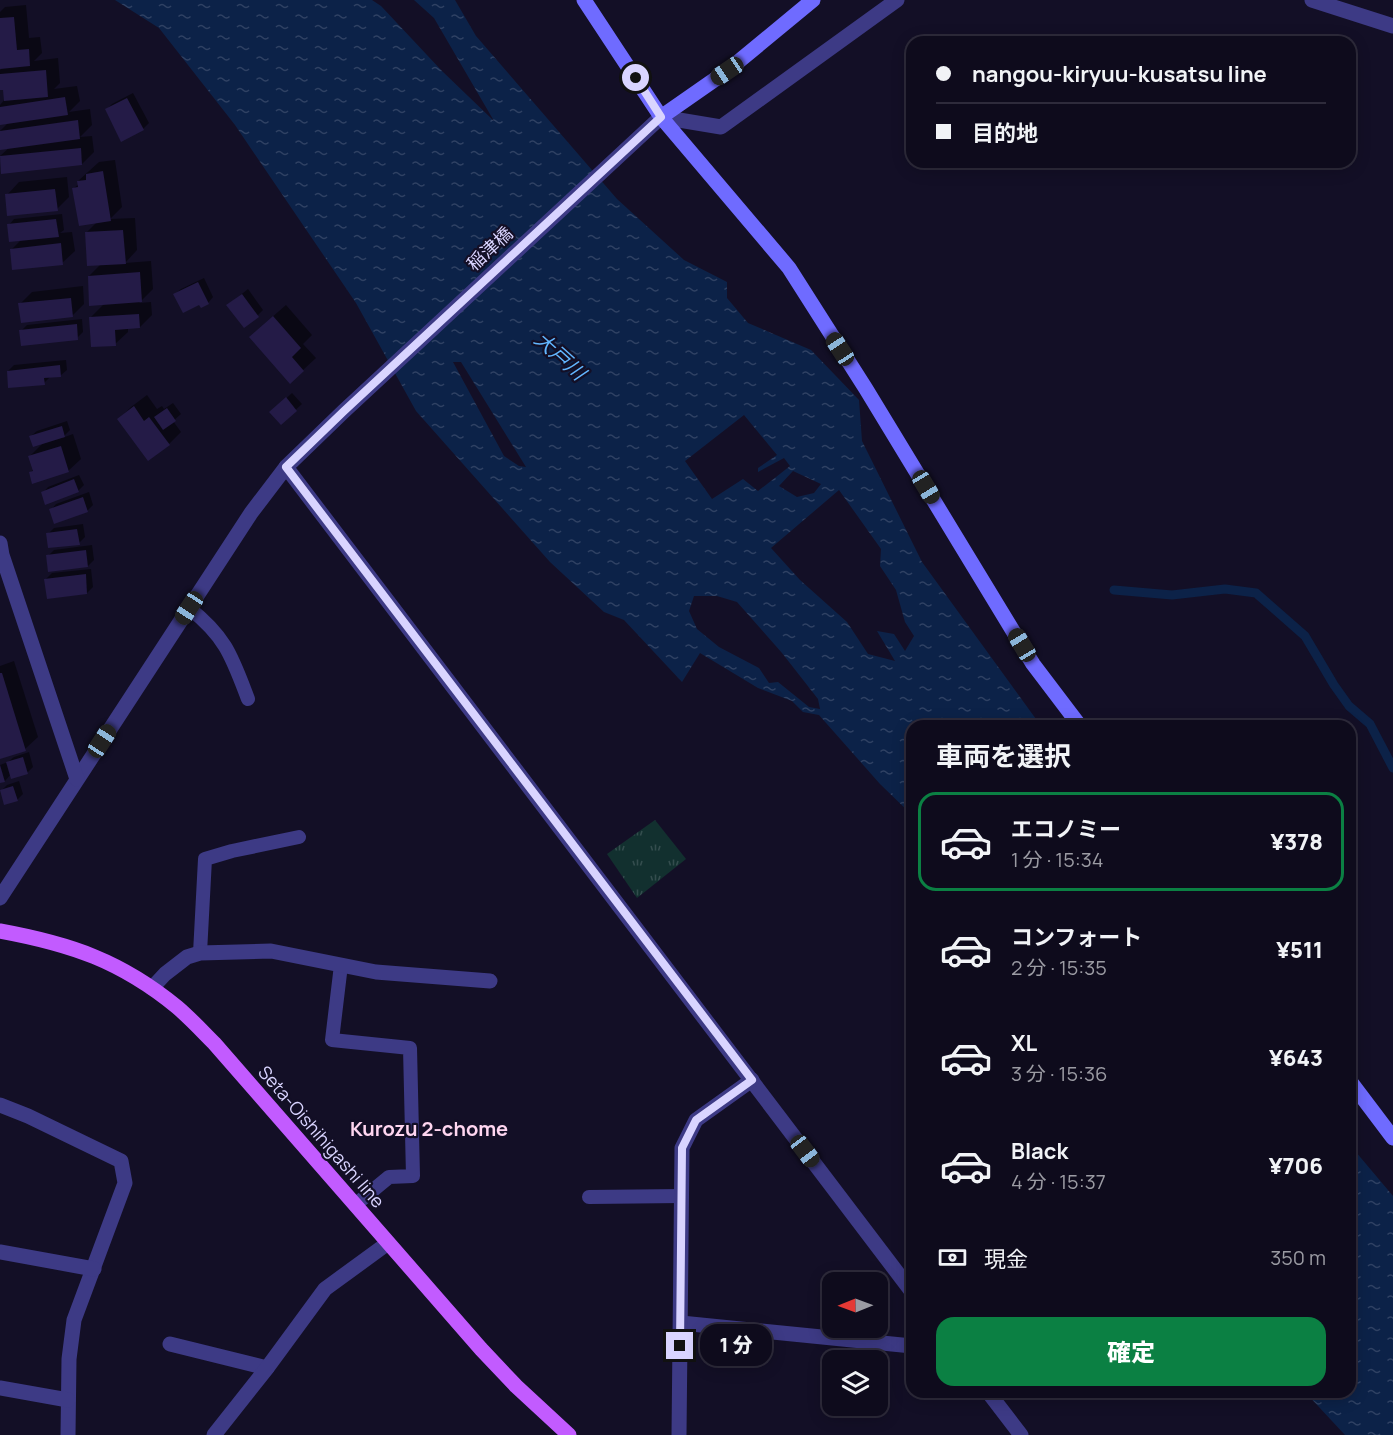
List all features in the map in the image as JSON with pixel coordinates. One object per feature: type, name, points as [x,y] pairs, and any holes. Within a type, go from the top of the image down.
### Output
[{"type":"main road","points":[[584,0],[656,122],[789,268],[866,389],[1033,664],[1075,720]]},
{"type":"main road","points":[[656,122],[727,71],[813,0]]},
{"type":"main road","name":"Seta-Oishihigashi line","points":[[0,932],[43,939],[106,960],[152,988],[178,1008],[214,1043],[481,1349],[516,1386],[569,1435]]},
{"type":"main road","points":[[1356,1089],[1393,1138]]},
{"type":"street","points":[[656,122],[721,128],[897,0]]},
{"type":"street","points":[[1312,0],[1393,26]]},
{"type":"street","name":"稲津橋","points":[[0,898],[251,513],[286,467],[354,401],[656,122]]},
{"type":"street","points":[[286,467],[906,1284]]},
{"type":"street","points":[[1,551],[77,779]]},
{"type":"street","points":[[152,988],[165,974],[188,957],[200,953],[271,951],[376,972],[490,981]]},
{"type":"street","points":[[679,1435],[682,1148],[696,1120],[752,1080]]},
{"type":"street","points":[[0,1105],[122,1161],[125,1183],[74,1320],[69,1359],[68,1435]]},
{"type":"street","points":[[214,1435],[325,1289],[388,1243]]},
{"type":"street","points":[[0,1252],[94,1269]]},
{"type":"street","points":[[681,1323],[906,1345]]},
{"type":"street","points":[[170,1344],[267,1368]]},
{"type":"street","points":[[0,1388],[68,1400]]},
{"type":"street","points":[[993,1398],[1021,1435]]},
{"type":"lane","points":[[189,608],[209,624],[231,655],[248,699]]},
{"type":"lane","points":[[200,953],[206,859],[299,837]]},
{"type":"lane","points":[[341,965],[332,1040],[410,1048],[413,1176],[389,1177],[355,1205]]},
{"type":"lane","points":[[589,1197],[682,1196]]},
{"type":"green space","points":[[655,820],[686,859],[637,898],[607,854]]},
{"type":"water","name":"大戸川","points":[[115,0],[372,0],[381,6],[442,71],[494,121],[434,18],[414,0],[455,0],[476,36],[617,199],[684,260],[727,282],[727,298],[748,323],[811,350],[859,400],[862,441],[922,562],[1037,720],[906,720],[906,809],[880,784],[819,715],[803,712],[792,701],[758,688],[700,653],[682,682],[624,620],[604,612],[550,562],[416,411],[356,303],[235,125],[159,28]],"holes":[[[453,362],[461,362],[526,467],[519,466],[504,456]],[[744,415],[777,455],[758,468],[758,472],[784,458],[790,466],[758,491],[743,479],[712,499],[685,461]],[[793,471],[821,484],[814,493],[797,497],[779,486]],[[839,490],[881,549],[880,566],[896,590],[905,622],[914,636],[905,651],[894,634],[877,631],[895,661],[868,654],[847,622],[800,580],[771,548]],[[694,596],[717,596],[737,602],[782,653],[818,699],[820,709],[809,707],[778,682],[769,683],[759,668],[719,647],[697,629],[689,611]]]},
{"type":"water","points":[[1356,1152],[1393,1196],[1393,1435],[1345,1435],[1311,1398],[1356,1398]]},
{"type":"building","points":[[14,17],[17,50],[29,49],[30,66],[0,69],[0,18]]},
{"type":"building","points":[[46,70],[48,97],[4,101],[3,90],[0,90],[0,74]]},
{"type":"building","points":[[65,97],[68,115],[0,125],[0,107]]},
{"type":"building","points":[[127,98],[144,130],[121,142],[105,109]]},
{"type":"building","points":[[78,120],[80,139],[0,150],[0,131]]},
{"type":"building","points":[[81,148],[82,165],[1,174],[0,156]]},
{"type":"building","points":[[103,171],[111,221],[79,226],[72,188],[78,187],[77,181],[86,180],[86,174]]},
{"type":"building","points":[[55,189],[58,211],[7,216],[5,194]]},
{"type":"building","points":[[56,219],[59,237],[9,242],[7,224]]},
{"type":"building","points":[[123,230],[126,264],[87,266],[85,232]]},
{"type":"building","points":[[61,243],[63,265],[12,270],[10,249]]},
{"type":"building","points":[[140,272],[142,302],[89,306],[88,276]]},
{"type":"building","points":[[198,282],[209,304],[201,308],[199,305],[183,313],[173,294]]},
{"type":"building","points":[[242,294],[259,317],[244,328],[226,305]]},
{"type":"building","points":[[71,298],[73,317],[21,323],[18,303]]},
{"type":"building","points":[[139,314],[140,328],[115,330],[116,346],[91,347],[89,317]]},
{"type":"building","points":[[273,316],[301,348],[292,357],[304,371],[290,384],[249,337]]},
{"type":"building","points":[[77,324],[78,340],[21,346],[19,330]]},
{"type":"building","points":[[60,365],[61,377],[44,378],[45,385],[8,388],[7,371]]},
{"type":"building","points":[[286,397],[297,411],[281,425],[269,412]]},
{"type":"building","points":[[134,406],[144,421],[149,417],[170,445],[148,461],[117,419]]},
{"type":"building","points":[[167,408],[176,421],[163,430],[154,417]]},
{"type":"building","points":[[62,426],[65,437],[33,447],[29,436]]},
{"type":"building","points":[[61,446],[69,472],[32,484],[29,472],[33,471],[28,456]]},
{"type":"building","points":[[74,479],[79,492],[45,505],[41,492]]},
{"type":"building","points":[[83,497],[88,512],[54,524],[49,509]]},
{"type":"building","points":[[77,529],[80,545],[48,548],[46,533]]},
{"type":"building","points":[[86,550],[88,567],[48,572],[46,555]]},
{"type":"building","points":[[86,574],[87,594],[47,599],[44,579]]},
{"type":"building","points":[[0,673],[2,673],[26,751],[0,759]]},
{"type":"building","points":[[23,757],[28,774],[11,779],[6,762]]},
{"type":"building","points":[[0,765],[5,782],[0,783]]},
{"type":"building","points":[[13,786],[18,801],[4,805],[0,790]]},
{"type":"waterway","points":[[1114,590],[1172,595],[1225,589],[1256,593],[1305,636],[1349,706],[1370,724],[1393,768]]},
{"type":"district","name":"Kurozu 2-chome","points":[[429,1129]]},
{"type":"route","points":[[636,78],[661,117],[286,467],[752,1080],[696,1120],[682,1148],[680,1346]]}]
